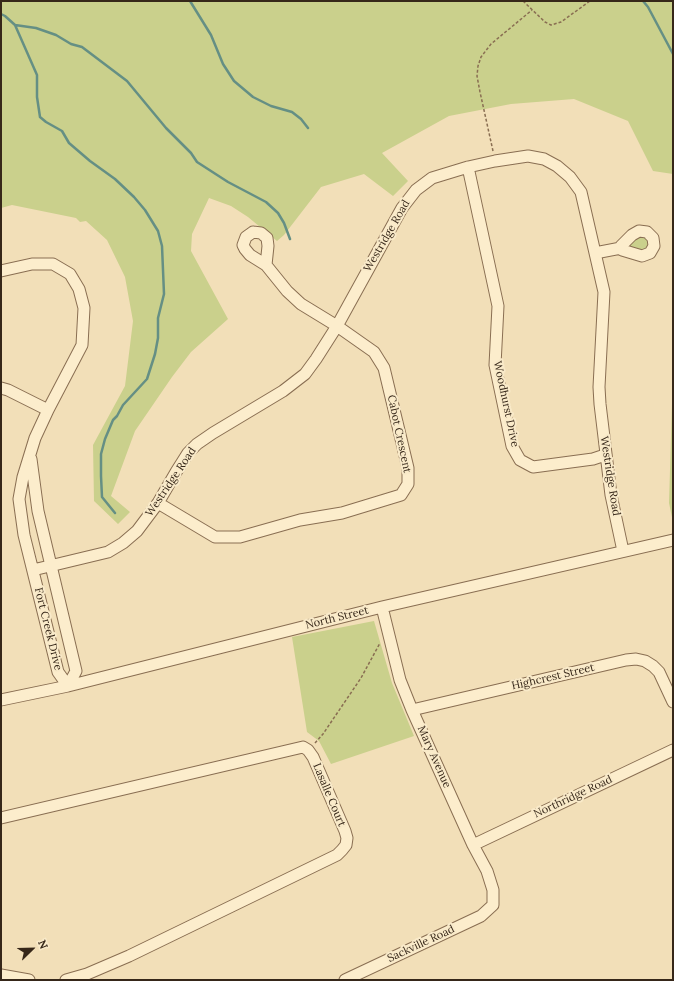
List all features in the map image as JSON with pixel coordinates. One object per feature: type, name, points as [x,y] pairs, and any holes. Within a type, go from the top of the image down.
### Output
[{"type":"street","name":"Westridge Road","points":[[33,570],[108,552],[123,543],[137,531],[158,503],[188,453],[197,444],[209,435],[266,402],[295,383],[316,359],[337,326],[402,208],[408,198],[416,190],[432,178],[468,167],[528,156],[544,159],[557,166],[570,177],[581,192],[604,292],[599,388],[605,455],[611,495],[623,551]]},
{"type":"street","name":"Woodhurst Drive","points":[[468,167],[498,306],[495,365],[512,446],[520,460],[533,467],[592,459],[605,455]]},
{"type":"street","points":[[595,253],[621,248]]},
{"type":"street","name":"Fort Creek Drive","points":[[1,271],[32,264],[53,264],[70,274],[79,289],[84,308],[82,345],[48,410],[36,438],[30,455],[23,477],[19,499],[21,518],[58,672],[68,686],[76,671],[36,499],[30,455]]},
{"type":"street","name":"Cabot Crescent","points":[[158,503],[215,537],[240,537],[300,520],[342,513],[401,495],[408,484],[408,468],[384,368],[374,352],[337,326],[301,304],[286,290],[266,265]]},
{"type":"street","points":[[1,388],[48,410]]},
{"type":"street","name":"North Street","points":[[1,700],[68,686],[382,607],[673,540]]},
{"type":"street","name":"Mary Avenue","points":[[382,607],[400,680],[473,845],[487,871],[493,890],[493,905]]},
{"type":"street","name":"Highcrest Street","points":[[412,710],[626,660],[636,659],[645,661],[659,672],[673,702]]},
{"type":"street","name":"Lasalle Court","points":[[1,818],[303,747],[308,750],[313,757],[345,831],[347,838],[346,845],[337,855],[130,956],[87,974],[66,980]]},
{"type":"street","name":"Northridge Road","points":[[473,845],[673,750]]},
{"type":"street","name":"Sackville Road","points":[[345,980],[481,916],[493,905]]},
{"type":"street","points":[[1,976],[29,980]]},
{"type":"path","points":[[523,1],[544,22],[552,25],[561,22],[590,1]]},
{"type":"path","points":[[495,161],[480,92],[478,66],[481,57],[491,44],[532,10]]},
{"type":"path","points":[[308,750],[323,734],[361,678],[380,643]]},
{"type":"green space","points":[[1,1],[673,1],[673,174],[653,171],[628,121],[574,99],[511,104],[449,116],[382,153],[408,181],[393,196],[364,174],[321,187],[284,235],[277,241],[248,217],[231,206],[209,198],[192,234],[191,251],[228,319],[191,352],[135,431],[111,496],[130,512],[118,524],[94,501],[93,445],[125,386],[133,321],[125,277],[107,240],[86,221],[80,222],[76,218],[12,205],[1,208]]},
{"type":"green space","points":[[643,234],[650,243],[644,252],[628,247],[630,242]]},
{"type":"green space","points":[[673,370],[673,522],[669,503]]},
{"type":"green space","points":[[374,621],[392,683],[414,736],[331,764],[319,741],[307,732],[292,637]]},
{"type":"waterway","points":[[190,1],[211,35],[223,64],[234,81],[253,97],[271,106],[292,112],[301,119],[308,128]]},
{"type":"waterway","points":[[643,1],[648,7],[673,54]]},
{"type":"waterway","points":[[1,14],[15,25],[37,75],[37,97],[40,117],[62,131],[69,143],[90,161],[115,179],[134,197],[145,210],[158,231],[162,246],[164,294],[158,318],[158,338],[155,354],[147,379],[123,405],[113,420],[105,439],[101,454],[102,497],[115,513]]},
{"type":"waterway","points":[[15,25],[36,28],[56,35],[71,44],[82,47],[127,81],[166,128],[191,153],[197,162],[228,182],[266,202],[278,213],[284,223],[290,239]]}]
